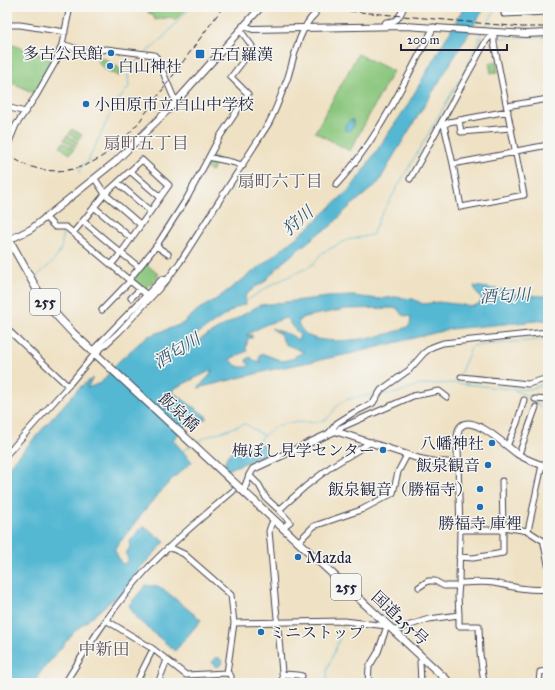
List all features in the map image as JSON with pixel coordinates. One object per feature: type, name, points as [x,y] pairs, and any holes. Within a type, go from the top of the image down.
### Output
[{"type":"highway","name":"255","points":[[8,238],[44,302],[73,333],[94,352]]},
{"type":"highway","name":"飯泉橋","points":[[94,352],[243,491]]},
{"type":"highway","name":"国道255号","points":[[243,491],[450,683]]},
{"type":"main road","points":[[8,238],[31,229],[116,161],[176,100],[261,7]]},
{"type":"main road","points":[[242,28],[383,26],[526,34],[548,33]]},
{"type":"main road","points":[[243,491],[249,475],[253,470],[335,431],[407,455],[435,462],[458,463],[458,430],[462,425],[473,424],[484,429],[519,454],[545,466]]},
{"type":"street","points":[[7,147],[16,125],[47,78],[56,61],[62,44],[70,7]]},
{"type":"street","points":[[383,26],[386,22],[396,21],[404,7]]},
{"type":"street","points":[[504,14],[548,12]]},
{"type":"street","points":[[94,352],[119,332],[167,280],[243,166],[276,111],[297,47],[308,20],[315,14]]},
{"type":"street","points":[[7,25],[20,25],[65,32]]},
{"type":"street","points":[[102,310],[130,280],[156,246],[187,198],[218,138],[248,94],[231,77],[247,56],[252,46],[242,28]]},
{"type":"street","points":[[336,185],[361,156],[377,132],[435,28]]},
{"type":"street","points":[[444,122],[461,207],[524,195],[494,43],[494,32]]},
{"type":"street","points":[[410,179],[444,122],[486,42],[494,32]]},
{"type":"street","points":[[62,44],[90,52],[106,49],[153,55],[156,57],[176,100]]},
{"type":"street","points":[[444,122],[459,120],[548,99]]},
{"type":"street","points":[[7,107],[25,112]]},
{"type":"street","points":[[459,120],[461,132],[511,128]]},
{"type":"street","points":[[453,164],[548,145]]},
{"type":"street","points":[[208,157],[234,161],[243,166]]},
{"type":"street","points":[[73,233],[105,194],[142,160],[169,185],[111,265]]},
{"type":"street","points":[[130,171],[160,197]]},
{"type":"street","points":[[95,179],[105,194],[141,225]]},
{"type":"street","points":[[118,182],[150,211]]},
{"type":"street","points":[[94,207],[131,238]]},
{"type":"street","points":[[45,217],[55,227],[66,227],[147,295]]},
{"type":"street","points":[[83,221],[139,267]]},
{"type":"street","points":[[156,246],[168,254]]},
{"type":"street","points":[[7,454],[68,386],[94,352],[162,279],[167,280]]},
{"type":"street","points":[[131,298],[140,289]]},
{"type":"street","points":[[7,329],[68,386]]},
{"type":"street","points":[[327,435],[337,423],[373,403],[378,394],[409,370],[424,353],[432,347],[443,343],[548,332]]},
{"type":"street","points":[[461,377],[528,384],[548,378]]},
{"type":"street","points":[[338,432],[340,428],[413,396],[439,391],[447,397]]},
{"type":"street","points":[[535,399],[548,400]]},
{"type":"street","points":[[507,446],[517,423],[524,400]]},
{"type":"street","points":[[519,454],[536,407]]},
{"type":"street","points":[[279,510],[306,486],[332,466],[371,442]]},
{"type":"street","points":[[298,542],[314,526],[361,510],[393,493],[398,472],[407,455]]},
{"type":"street","points":[[458,463],[460,530],[458,615],[460,626],[479,626],[480,654],[484,683]]},
{"type":"street","points":[[528,531],[545,466]]},
{"type":"street","points":[[249,475],[259,485],[266,498],[290,522],[282,528]]},
{"type":"street","points":[[459,557],[473,558],[503,553],[502,481]]},
{"type":"street","points":[[65,683],[93,638],[147,569],[169,547],[233,491]]},
{"type":"street","points":[[274,520],[269,531],[279,622],[283,683]]},
{"type":"street","points":[[460,530],[503,528],[528,531],[547,542],[544,544],[548,564]]},
{"type":"street","points":[[169,547],[184,554],[231,595],[234,623],[228,659],[228,672],[231,676],[231,683]]},
{"type":"street","points":[[419,587],[428,581],[435,581],[444,586],[493,583],[501,586],[534,590],[548,589]]},
{"type":"street","points":[[394,632],[429,619],[458,615]]},
{"type":"street","points":[[106,620],[154,649],[188,675],[224,674],[228,672]]},
{"type":"street","points":[[234,623],[344,621],[387,626],[378,652],[369,667],[368,683]]},
{"type":"street","points":[[136,683],[154,649]]},
{"type":"street","points":[[421,683],[420,662],[423,659]]},
{"type":"street","points":[[158,683],[167,660]]},
{"type":"street","points":[[539,683],[540,672],[548,671]]},
{"type":"street","points":[[283,674],[302,676]]},
{"type":"green space","points":[[175,7],[188,7],[175,21],[171,17],[155,20],[153,15],[147,12]]},
{"type":"green space","points":[[7,43],[53,59],[35,94],[7,81]]},
{"type":"green space","points":[[358,54],[393,71],[350,151],[315,132]]},
{"type":"green space","points":[[96,56],[109,61],[111,65],[118,67],[121,72],[119,76],[101,66]]},
{"type":"green space","points":[[496,61],[498,72],[491,73],[489,63]]},
{"type":"green space","points":[[72,129],[82,135],[79,140],[69,134]]},
{"type":"green space","points":[[67,135],[78,142],[75,147],[64,140]]},
{"type":"green space","points":[[63,142],[74,149],[70,154],[60,147]]},
{"type":"green space","points":[[210,157],[218,159],[212,171],[205,168]]},
{"type":"green space","points":[[145,263],[159,275],[145,290],[132,279]]},
{"type":"water","name":"酒匂川","points":[[464,7],[485,7],[379,182],[346,210],[330,227],[319,233],[283,262],[263,283],[255,287],[245,296],[246,304],[237,307],[185,342],[197,341],[260,305],[328,297],[353,296],[379,299],[395,297],[413,299],[423,304],[438,302],[473,306],[480,303],[482,298],[477,294],[474,286],[502,290],[520,295],[548,296],[548,320],[450,329],[354,353],[275,369],[198,388],[210,375],[212,370],[173,389],[172,392],[206,416],[206,419],[191,421],[173,440],[192,462],[171,480],[148,506],[114,550],[121,562],[123,564],[126,563],[128,559],[126,553],[130,547],[129,542],[143,526],[165,542],[139,569],[134,577],[135,578],[121,595],[116,597],[75,631],[40,673],[34,683],[7,683],[7,469],[79,388],[93,378],[87,388],[101,383],[116,364],[146,337],[182,324],[199,309],[215,300],[308,228],[352,187],[407,106]],"holes":[[[397,308],[402,315],[411,317],[410,325],[391,333],[364,339],[335,341],[314,338],[306,334],[298,324],[300,319],[304,317],[346,309]],[[286,318],[300,335],[298,340],[291,335],[271,328],[280,334],[285,344],[304,352],[295,356],[296,358],[282,361],[264,354],[260,354],[259,359],[261,361],[255,361],[250,357],[246,360],[247,363],[251,364],[246,367],[237,366],[232,362],[230,359],[247,351],[246,348],[248,338],[252,338],[252,335],[246,335],[267,324]]]},
{"type":"water","points":[[353,120],[354,126],[350,130],[346,131],[345,125]]},
{"type":"water","points":[[259,443],[264,446],[266,450],[266,452],[260,457],[224,471],[227,457],[234,449]]},
{"type":"water","points":[[146,585],[162,588],[201,620],[175,651],[136,618],[129,605]]},
{"type":"water","points":[[215,658],[219,658],[221,662],[219,666],[215,666],[213,664],[213,660]]},
{"type":"waterway","points":[[146,52],[157,44],[191,7]]},
{"type":"waterway","points":[[399,11],[401,7]]},
{"type":"waterway","points":[[484,29],[497,7]]},
{"type":"waterway","points":[[246,301],[273,284],[311,266],[322,253],[347,240],[372,235],[380,217],[471,60],[481,33]]},
{"type":"waterway","points":[[500,38],[548,37]]},
{"type":"waterway","points":[[480,38],[485,38]]},
{"type":"waterway","points":[[80,172],[82,165],[88,161],[114,106],[129,87],[129,69],[143,55]]},
{"type":"waterway","points":[[35,278],[56,258],[61,246],[62,230]]},
{"type":"waterway","points":[[460,374],[472,346],[548,339]]},
{"type":"waterway","points":[[380,395],[397,393],[415,386],[430,384],[456,383],[511,389],[530,389],[548,383]]},
{"type":"waterway","points":[[512,389],[527,396],[548,412]]},
{"type":"waterway","points":[[197,443],[206,437],[244,424],[264,436],[275,427],[286,423],[316,422],[325,420],[332,414],[341,402],[357,397],[377,395]]},
{"type":"waterway","points":[[529,396],[535,397]]},
{"type":"waterway","points":[[257,443],[263,436]]},
{"type":"waterway","points":[[181,452],[191,446]]},
{"type":"waterway","points":[[327,683],[327,670],[339,640],[343,624]]},
{"type":"tunnel","points":[[315,14],[317,7]]},
{"type":"railway","points":[[7,155],[26,165],[43,170],[60,171],[75,169],[103,156],[128,135],[139,122],[223,7]]},
{"type":"railway","points":[[305,7],[522,27],[548,27]]},
{"type":"place","name":"多古公民館","points":[[111,53]]},
{"type":"place","name":"五百羅漢","points":[[200,54]]},
{"type":"place","name":"白山神社","points":[[110,66]]},
{"type":"place","name":"小田原市立白山中学校","points":[[86,104]]},
{"type":"place","name":"八幡神社","points":[[492,443]]},
{"type":"place","name":"梅ぼし見学センター","points":[[383,450]]},
{"type":"place","name":"飯泉観音","points":[[488,465]]},
{"type":"place","name":"飯泉観音（勝福寺）","points":[[480,489]]},
{"type":"place","name":"勝福寺 庫裡","points":[[480,507]]},
{"type":"place","name":"Mazda","points":[[298,557]]},
{"type":"place","name":"ミニストップ","points":[[261,632]]},
{"type":"district","name":"扇町五丁目","points":[[146,143]]},
{"type":"district","name":"扇町六丁目","points":[[280,181]]},
{"type":"district","name":"中新田","points":[[104,649]]},
{"type":"water label","name":"狩川","points":[[298,221]]}]
